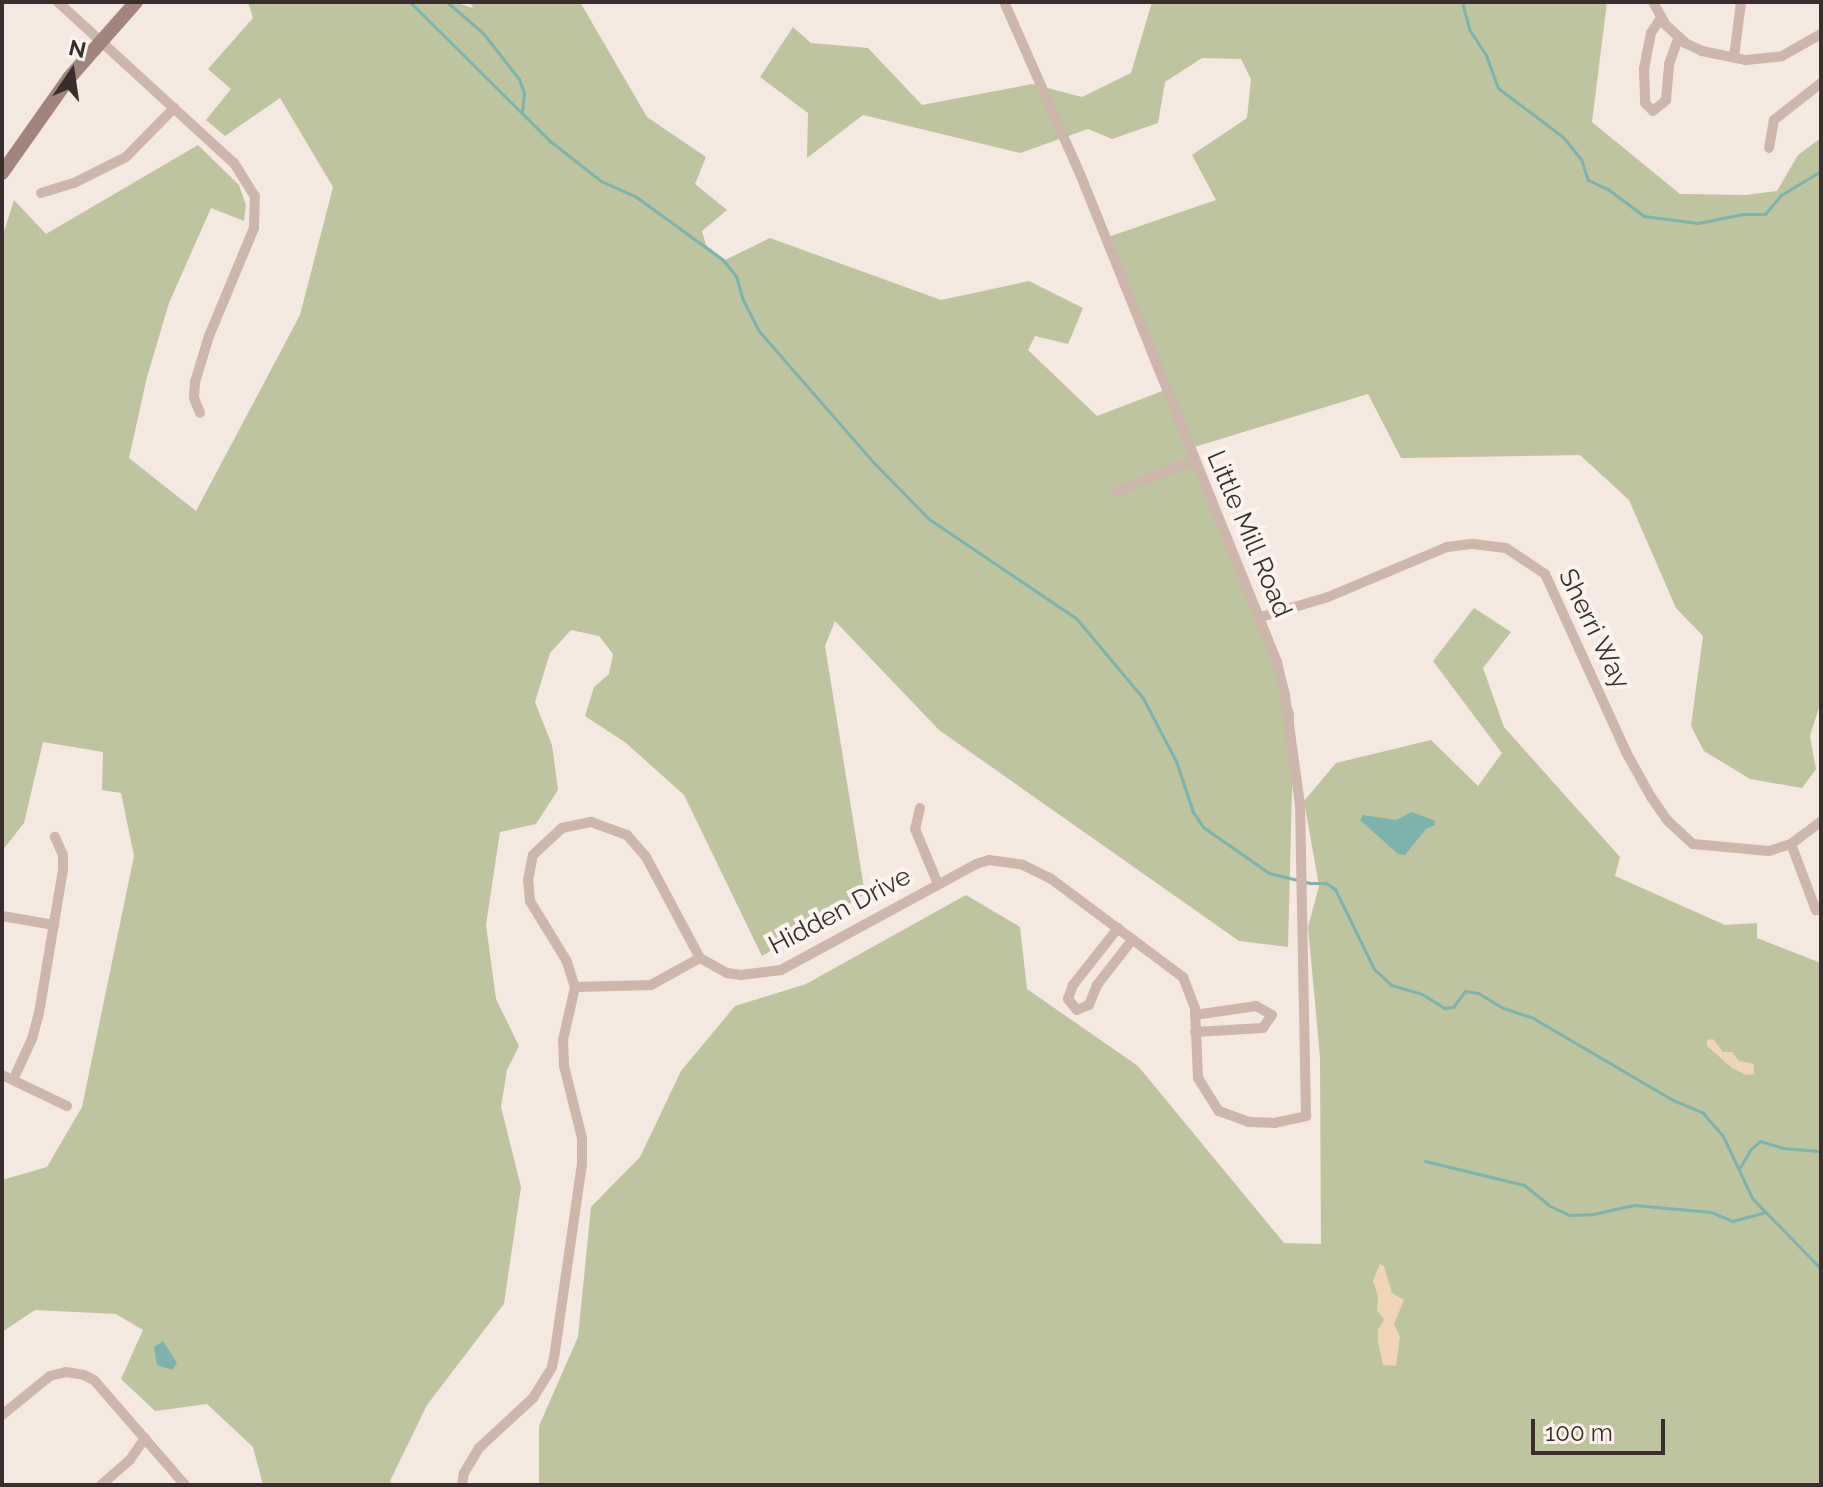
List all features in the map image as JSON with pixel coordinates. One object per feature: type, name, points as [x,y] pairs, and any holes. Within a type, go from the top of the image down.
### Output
[{"type":"main road","points":[[2,173],[69,78],[136,2]]},
{"type":"street","points":[[58,2],[245,176],[255,196],[257,212],[195,382],[194,398],[200,413]]},
{"type":"street","name":"Little Mill Road","points":[[1004,2],[1080,174],[1194,460],[1261,617],[1285,695],[1299,793],[1306,1116]]},
{"type":"street","points":[[1653,2],[1661,18],[1679,37],[1702,51],[1762,61],[1819,41]]},
{"type":"street","points":[[1734,57],[1741,2]]},
{"type":"street","points":[[1661,18],[1651,33],[1644,69],[1645,103],[1653,111],[1666,100],[1669,64],[1679,37]]},
{"type":"street","points":[[1769,148],[1774,120],[1821,83]]},
{"type":"street","points":[[41,193],[74,183],[126,157],[174,108]]},
{"type":"street","points":[[1116,492],[1194,460]]},
{"type":"street","name":"Sherri Way","points":[[1261,617],[1328,597],[1447,547],[1491,544],[1516,552],[1545,574],[1556,592],[1626,752],[1667,820],[1693,844],[1719,849],[1769,851],[1791,844],[1821,821]]},
{"type":"street","points":[[920,808],[915,829],[938,884]]},
{"type":"street","points":[[462,1485],[464,1473],[479,1448],[533,1398],[552,1367],[582,1164],[582,1138],[564,1066],[563,1040],[575,987],[566,960],[530,901],[528,880],[533,855],[541,844],[562,828],[579,823],[603,824],[627,835],[646,857],[700,958],[651,985],[575,987]]},
{"type":"street","points":[[55,837],[64,863],[37,1023],[7,1077],[67,1106]]},
{"type":"street","points":[[1791,844],[1816,910]]},
{"type":"street","name":"Hidden Drive","points":[[700,958],[727,973],[781,970],[938,884],[989,860],[1023,865],[1050,878],[1183,977],[1189,985],[1195,1015],[1198,1078],[1219,1111],[1249,1122],[1274,1123],[1306,1116]]},
{"type":"street","points":[[2,916],[54,925]]},
{"type":"street","points":[[1118,928],[1073,985],[1068,999],[1077,1010],[1089,1005],[1097,985],[1133,939]]},
{"type":"street","points":[[1195,1015],[1256,1006],[1272,1015],[1263,1028],[1195,1032]]},
{"type":"street","points":[[2,1415],[50,1376],[77,1373],[94,1380],[185,1485]]},
{"type":"street","points":[[101,1485],[129,1461],[145,1438]]},
{"type":"green space","points":[[248,2],[454,2],[473,8],[470,2],[580,2],[647,117],[706,157],[695,184],[727,210],[702,231],[706,245],[725,260],[770,238],[941,300],[1029,281],[1083,308],[1068,344],[1035,336],[1028,350],[1097,416],[1165,390],[1102,239],[1216,200],[1192,155],[1247,118],[1251,79],[1241,59],[1202,58],[1165,82],[1158,123],[1112,139],[1088,129],[1020,153],[863,115],[807,158],[808,113],[760,77],[793,27],[811,43],[868,48],[922,105],[1032,84],[1082,97],[1131,73],[1152,2],[1607,2],[1592,122],[1680,194],[1746,195],[1777,191],[1798,155],[1821,138],[1821,701],[1810,736],[1816,769],[1802,788],[1750,779],[1704,751],[1691,726],[1703,636],[1676,608],[1629,500],[1580,455],[1401,458],[1368,394],[1188,449],[1294,713],[1288,947],[1239,941],[939,730],[835,621],[825,646],[865,894],[762,956],[684,795],[626,743],[585,716],[594,687],[609,674],[613,654],[599,636],[571,630],[550,653],[535,702],[552,745],[558,790],[536,824],[500,832],[486,925],[496,999],[519,1046],[507,1070],[501,1107],[521,1187],[504,1304],[427,1405],[390,1481],[394,1485],[263,1485],[253,1447],[207,1404],[155,1411],[121,1379],[143,1330],[116,1314],[35,1310],[2,1332],[2,1180],[47,1167],[82,1107],[134,856],[121,793],[102,790],[103,752],[43,742],[24,823],[2,851],[2,238],[14,200],[46,234],[198,145],[239,185],[246,205],[244,221],[211,208],[169,303],[147,377],[129,458],[196,511],[300,315],[333,187],[280,98],[225,136],[206,120],[231,89],[208,69],[253,18]]},
{"type":"green space","points":[[1474,608],[1511,632],[1483,668],[1504,727],[1620,857],[1615,876],[1725,925],[1757,923],[1757,938],[1821,963],[1821,1485],[539,1485],[539,1426],[578,1337],[591,1207],[640,1157],[681,1071],[735,1006],[806,984],[966,895],[1020,927],[1027,989],[1138,1066],[1284,1243],[1321,1244],[1320,1057],[1308,927],[1319,886],[1304,801],[1336,763],[1431,740],[1478,786],[1502,753],[1433,661]]},
{"type":"sand","points":[[1713,1039],[1723,1052],[1732,1052],[1739,1061],[1754,1064],[1754,1074],[1746,1075],[1732,1068],[1707,1046],[1707,1040]]},
{"type":"sand","points":[[1380,1264],[1384,1266],[1392,1293],[1404,1300],[1394,1324],[1400,1337],[1396,1366],[1383,1365],[1378,1342],[1378,1329],[1384,1320],[1377,1310],[1378,1296],[1373,1281]]},
{"type":"water","points":[[1412,812],[1435,821],[1435,825],[1426,829],[1405,855],[1398,854],[1360,820],[1363,815],[1396,820]]},
{"type":"water","points":[[163,1341],[177,1363],[172,1370],[157,1365],[154,1347]]},
{"type":"waterway","points":[[410,2],[550,141],[601,181],[635,196],[723,260],[736,276],[743,300],[758,330],[875,464],[929,519],[1076,618],[1143,698],[1176,761],[1193,812],[1203,827],[1269,873],[1310,883],[1326,883],[1335,889],[1374,969],[1391,985],[1422,994],[1444,1008],[1453,1007],[1465,991],[1478,993],[1503,1008],[1533,1018],[1673,1100],[1703,1113],[1723,1136],[1752,1198],[1821,1269]]},
{"type":"waterway","points":[[447,2],[483,33],[519,79],[524,93],[522,112]]},
{"type":"waterway","points":[[1462,2],[1469,29],[1486,55],[1498,88],[1563,137],[1581,159],[1588,180],[1609,190],[1644,216],[1698,223],[1743,214],[1765,214],[1781,195],[1821,171]]},
{"type":"waterway","points":[[1739,1169],[1750,1150],[1760,1141],[1783,1148],[1821,1151]]},
{"type":"waterway","points":[[1425,1161],[1524,1185],[1550,1206],[1569,1215],[1593,1214],[1634,1205],[1711,1212],[1732,1221],[1765,1212]]}]
